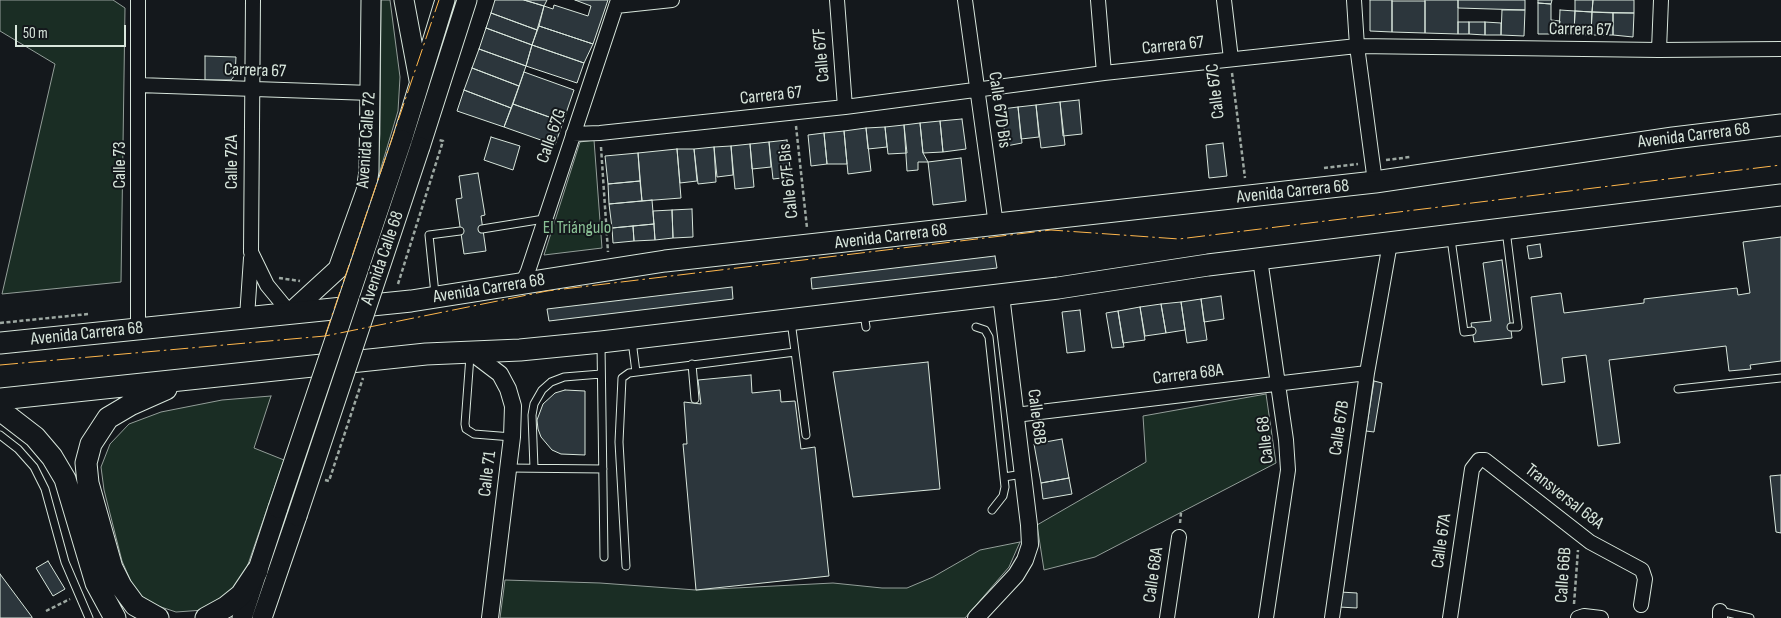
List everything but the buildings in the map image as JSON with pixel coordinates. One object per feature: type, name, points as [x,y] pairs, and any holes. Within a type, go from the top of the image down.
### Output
[{"type":"main road","name":"Avenida Calle 72","points":[[290,313],[338,270],[368,181],[371,93],[371,0]]},
{"type":"main road","points":[[404,0],[420,82]]},
{"type":"main road","name":"Avenida Calle 68","points":[[257,571],[402,140],[446,0]]},
{"type":"main road","name":"Avenida Calle 68","points":[[262,618],[428,143],[467,0]]},
{"type":"main road","name":"Avenida Carrera 68","points":[[0,343],[436,298],[665,261],[809,247],[1375,182],[1681,137],[1781,125]]},
{"type":"main road","points":[[0,399],[426,354],[631,339],[790,319],[865,319],[1001,294],[1260,259],[1781,195]]},
{"type":"main road","points":[[158,618],[135,605],[121,586],[112,568],[88,483],[86,463],[91,444],[108,418],[130,405],[188,380]]},
{"type":"main road","points":[[0,410],[35,437],[52,457],[65,479],[96,583],[115,618]]},
{"type":"main road","points":[[206,618],[226,607],[241,595],[257,571]]},
{"type":"main road","points":[[242,618],[257,571]]},
{"type":"street","name":"Calle 73","points":[[138,0],[138,329]]},
{"type":"street","name":"Calle 72A","points":[[253,0],[251,252],[267,285],[290,313]]},
{"type":"street","points":[[617,3],[672,0]]},
{"type":"street","name":"Calle 67F","points":[[837,0],[845,107]]},
{"type":"street","name":"Calle 67D Bis","points":[[965,0],[996,225]]},
{"type":"street","points":[[1098,0],[1104,73]]},
{"type":"street","name":"Calle 67C","points":[[1224,0],[1231,59]]},
{"type":"street","points":[[1354,0],[1357,46],[1375,182]]},
{"type":"street","points":[[1659,50],[1661,0]]},
{"type":"street","name":"Calle 67G","points":[[522,284],[617,3]]},
{"type":"street","name":"Carrera 67","points":[[573,134],[600,133],[845,107],[1104,73],[1357,46],[1659,50],[1781,49]]},
{"type":"street","name":"Carrera 67","points":[[138,86],[371,93]]},
{"type":"street","name":"Calle 67B","points":[[1332,618],[1367,373],[1390,243]]},
{"type":"street","points":[[248,317],[251,252]]},
{"type":"street","name":"Calle 68","points":[[1260,259],[1278,383],[1288,470],[1266,618]]},
{"type":"street","name":"Calle 68B","points":[[976,618],[1016,575],[1025,560],[1030,545],[1001,294]]},
{"type":"street","name":"Calle 71","points":[[471,352],[492,366],[508,388],[513,406],[509,468],[490,618]]},
{"type":"street","name":"Carrera 68A","points":[[1015,415],[1367,373]]},
{"type":"street","name":"Transversal 68A","points":[[1472,469],[1479,460],[1490,462],[1580,534],[1604,550],[1638,567],[1644,574],[1641,605]]},
{"type":"street","name":"Calle 67A","points":[[1450,618],[1472,469]]},
{"type":"street","name":"Calle 68A","points":[[1167,618],[1179,537]]},
{"type":"street","points":[[1576,613],[1601,618]]},
{"type":"lane","points":[[482,229],[544,219]]},
{"type":"lane","points":[[1506,229],[1518,326],[1511,327]]},
{"type":"lane","points":[[436,298],[429,235],[460,231]]},
{"type":"lane","points":[[1451,236],[1464,332],[1472,332]]},
{"type":"lane","points":[[790,319],[806,435]]},
{"type":"lane","points":[[976,327],[985,330],[989,337],[1004,477],[1004,496],[992,510]]},
{"type":"lane","points":[[631,339],[636,372]]},
{"type":"lane","points":[[601,342],[604,557]]},
{"type":"lane","points":[[471,352],[466,429],[474,434],[512,437]]},
{"type":"lane","points":[[626,566],[619,442],[619,403],[622,378],[636,372],[795,352]]},
{"type":"lane","points":[[692,364],[695,399]]},
{"type":"lane","points":[[534,468],[532,414],[534,404],[542,390],[551,382],[564,377],[601,374]]},
{"type":"lane","points":[[1678,388],[1781,378]]},
{"type":"lane","points":[[0,434],[18,449],[34,468],[45,489],[65,562],[89,618]]},
{"type":"lane","points":[[1001,452],[1020,449]]},
{"type":"lane","points":[[509,468],[602,469]]},
{"type":"lane","points":[[1004,477],[1023,474]]},
{"type":"lane","points":[[1720,614],[1750,618]]},
{"type":"path","name":"Calle 67C","points":[[1231,59],[1245,178]]},
{"type":"path","name":"Calle 67F Bis","points":[[794,112],[809,247]]},
{"type":"path","points":[[600,133],[609,261]]},
{"type":"path","points":[[390,303],[398,284],[443,141],[428,143]]},
{"type":"path","points":[[0,323],[97,314]]},
{"type":"path","points":[[323,479],[329,481],[369,360]]},
{"type":"path","name":"Calle 66B","points":[[1576,613],[1580,534]]},
{"type":"path","points":[[46,611],[71,598]]},
{"type":"green space","points":[[0,0],[113,0],[125,8],[121,282],[2,294],[55,64],[0,31]]},
{"type":"green space","points":[[381,0],[390,0],[400,77],[398,111],[377,181],[380,134]]},
{"type":"green space","name":"El Triángulo","points":[[594,140],[602,248],[544,255],[580,142]]},
{"type":"green space","points":[[1266,394],[1276,463],[1095,557],[1044,570],[1037,525],[1146,462],[1143,416]]},
{"type":"green space","points":[[271,396],[254,448],[284,460],[245,573],[227,596],[204,610],[176,612],[149,603],[135,591],[122,561],[104,490],[101,467],[110,444],[129,424],[161,412],[222,400]]},
{"type":"green space","points":[[1020,542],[1009,567],[965,618],[500,618],[505,580],[600,583],[696,590],[833,583],[882,588],[907,588],[933,577],[980,550]]},
{"type":"power","points":[[325,336],[439,0]]},
{"type":"power","points":[[0,365],[325,336],[547,291],[1051,230],[1179,239],[1781,165]]}]
